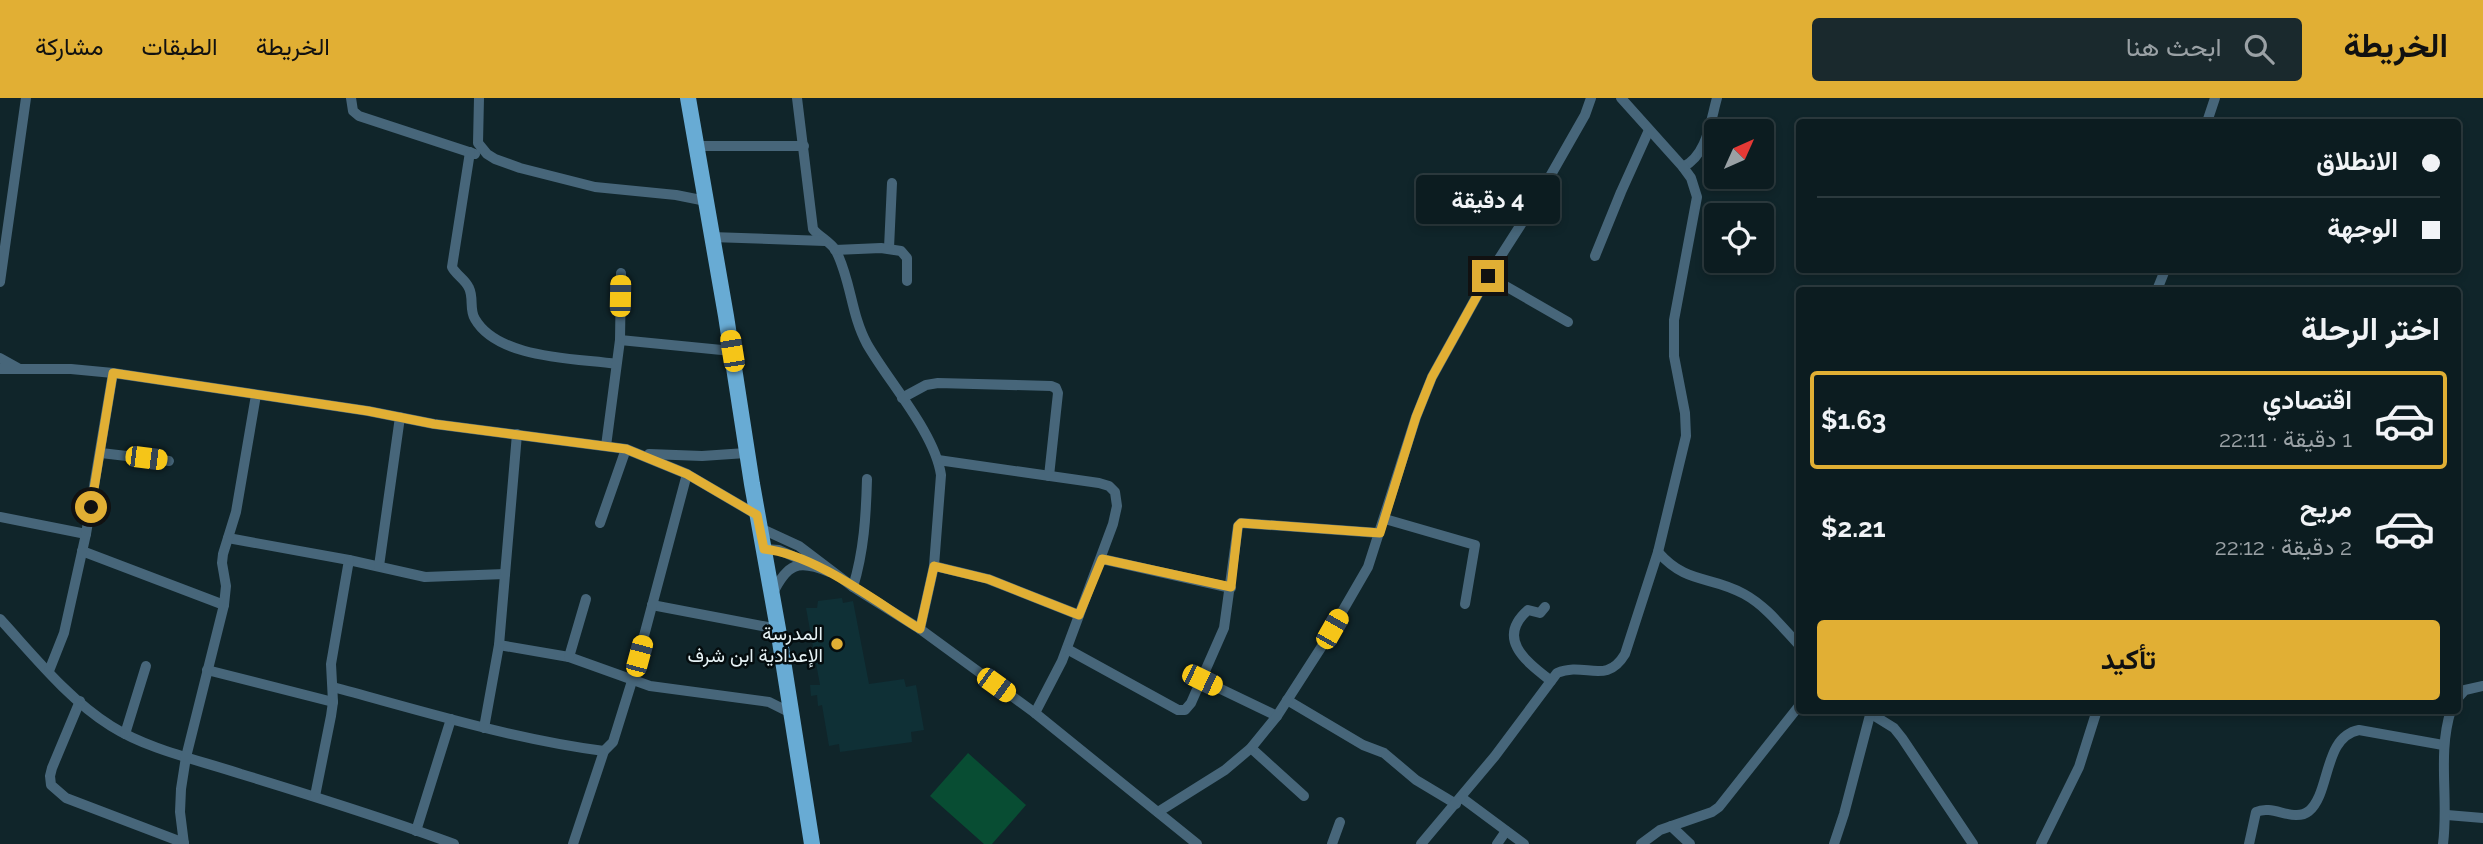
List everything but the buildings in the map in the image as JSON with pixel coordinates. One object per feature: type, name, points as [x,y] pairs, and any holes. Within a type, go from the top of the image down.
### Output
[{"type":"main road","points":[[688,98],[812,844]]},
{"type":"street","points":[[0,282],[26,98]]},
{"type":"street","points":[[351,98],[353,111],[359,116],[520,168],[595,187],[676,195],[706,201]]},
{"type":"street","points":[[479,98],[478,143],[495,159]]},
{"type":"street","points":[[797,98],[813,229],[835,250],[855,317],[867,343],[938,460],[941,475],[934,566],[920,629]]},
{"type":"street","points":[[1158,812],[1225,770],[1251,748],[1277,716],[1357,587],[1368,567],[1416,417],[1432,377],[1488,276],[1585,115],[1591,98]]},
{"type":"street","points":[[1421,844],[1507,741],[1550,681],[1564,670],[1606,671],[1619,664],[1625,654],[1658,552],[1686,436],[1685,413],[1674,356],[1674,320],[1696,197],[1691,178],[1683,167],[1621,98]]},
{"type":"street","points":[[1683,167],[1694,162],[1700,154],[1717,98]]},
{"type":"street","points":[[2208,119],[2214,98]]},
{"type":"street","points":[[1595,256],[1620,191],[1650,130]]},
{"type":"street","points":[[696,146],[804,146]]},
{"type":"street","points":[[470,152],[452,267],[467,284],[475,321],[488,334],[517,350],[616,364]]},
{"type":"street","points":[[889,248],[892,183]]},
{"type":"street","points":[[711,237],[825,241]]},
{"type":"street","points":[[835,250],[889,248],[901,251],[906,255],[907,281]]},
{"type":"street","points":[[606,446],[620,340],[621,273]]},
{"type":"street","points":[[1488,276],[1568,323]]},
{"type":"street","points":[[620,340],[732,351]]},
{"type":"street","points":[[0,358],[18,368]]},
{"type":"street","points":[[0,369],[71,369],[113,373],[626,449],[638,453],[687,474],[799,546],[853,587],[920,629],[1035,713],[1197,844]]},
{"type":"street","points":[[49,671],[64,633],[86,534],[113,373]]},
{"type":"street","points":[[902,398],[926,385],[938,383],[1056,388],[1058,393],[1049,476]]},
{"type":"street","points":[[80,701],[52,768],[51,785],[66,798],[184,844],[179,800],[186,757],[224,605],[226,586],[222,563],[236,512],[256,395]]},
{"type":"street","points":[[379,566],[400,417]]},
{"type":"street","points":[[484,728],[499,645],[517,434]]},
{"type":"street","points":[[600,523],[626,449]]},
{"type":"street","points":[[101,453],[169,461]]},
{"type":"street","points":[[638,453],[702,456],[746,453]]},
{"type":"street","points":[[938,460],[1105,485],[1115,492],[1117,506],[1102,559],[1067,649],[1035,713]]},
{"type":"street","points":[[573,844],[604,751],[613,742],[632,681],[687,474]]},
{"type":"street","points":[[853,587],[860,565],[866,525],[867,479]]},
{"type":"street","points":[[0,517],[86,534]]},
{"type":"street","points":[[1385,519],[1475,545],[1465,604]]},
{"type":"street","points":[[1067,649],[1178,710],[1188,707],[1224,628],[1238,526],[1241,523],[1380,533]]},
{"type":"street","points":[[228,538],[430,577],[505,574]]},
{"type":"street","points":[[764,549],[779,550],[836,575]]},
{"type":"street","points":[[82,551],[224,605]]},
{"type":"street","points":[[1658,552],[1685,574],[1733,588],[1746,595],[1771,615],[1796,642]]},
{"type":"street","points":[[1102,559],[1231,587]]},
{"type":"street","points":[[315,796],[333,702],[331,664],[349,560]]},
{"type":"street","points":[[772,593],[786,570],[794,565],[818,567]]},
{"type":"street","points":[[934,566],[988,579],[1079,615]]},
{"type":"street","points":[[569,657],[586,599]]},
{"type":"street","points":[[652,605],[778,629]]},
{"type":"street","points":[[1545,607],[1540,613],[1528,610],[1521,616],[1514,631],[1516,648],[1550,681]]},
{"type":"street","points":[[0,619],[80,701],[110,726],[125,734],[186,757],[315,796],[416,831],[430,840],[454,844]]},
{"type":"street","points":[[499,645],[569,657],[650,687],[769,702],[791,713]]},
{"type":"street","points":[[125,734],[146,666]]},
{"type":"street","points":[[207,670],[333,702]]},
{"type":"street","points":[[1202,680],[1277,716]]},
{"type":"street","points":[[2461,694],[2465,690],[2483,686]]},
{"type":"street","points":[[332,687],[484,728],[563,746],[604,751]]},
{"type":"street","points":[[1287,700],[1363,745],[1384,753],[1416,780],[1459,801],[1524,844]]},
{"type":"street","points":[[1641,844],[1654,833],[1719,807],[1796,710]]},
{"type":"street","points":[[1834,844],[1844,814],[1867,714]]},
{"type":"street","points":[[1869,714],[1885,722],[1902,738],[1973,844]]},
{"type":"street","points":[[2041,844],[2071,785],[2096,714]]},
{"type":"street","points":[[2443,844],[2446,815],[2443,745],[2450,714]]},
{"type":"street","points":[[416,831],[451,719]]},
{"type":"street","points":[[2249,844],[2256,812],[2270,809],[2298,815],[2311,810],[2329,763],[2344,737],[2350,732],[2359,730],[2443,745]]},
{"type":"street","points":[[1251,748],[1304,796]]},
{"type":"street","points":[[2446,815],[2483,818]]},
{"type":"street","points":[[1332,844],[1339,822]]},
{"type":"street","points":[[1671,826],[1690,844]]},
{"type":"street","points":[[1497,844],[1506,831]]},
{"type":"shaded area","name":"المدرسة الإعدادية ابن شرف","points":[[842,598],[843,603],[853,601],[869,684],[904,679],[906,687],[916,685],[924,730],[911,732],[912,742],[840,752],[839,744],[829,746],[822,705],[818,706],[817,695],[811,696],[810,685],[820,685],[806,608],[817,608],[818,601]]},
{"type":"green space","points":[[968,753],[1026,805],[992,844],[984,844],[930,796]]},
{"type":"place","name":"المدرسة الإعدادية ابن شرف","points":[[837,644]]},
{"type":"route","points":[[91,507],[113,373],[368,411],[434,424],[626,449],[687,474],[757,515],[764,549],[779,550],[836,575],[920,629],[934,566],[988,579],[1079,615],[1102,559],[1231,587],[1238,526],[1241,523],[1380,533],[1416,417],[1432,377],[1488,276]]}]
